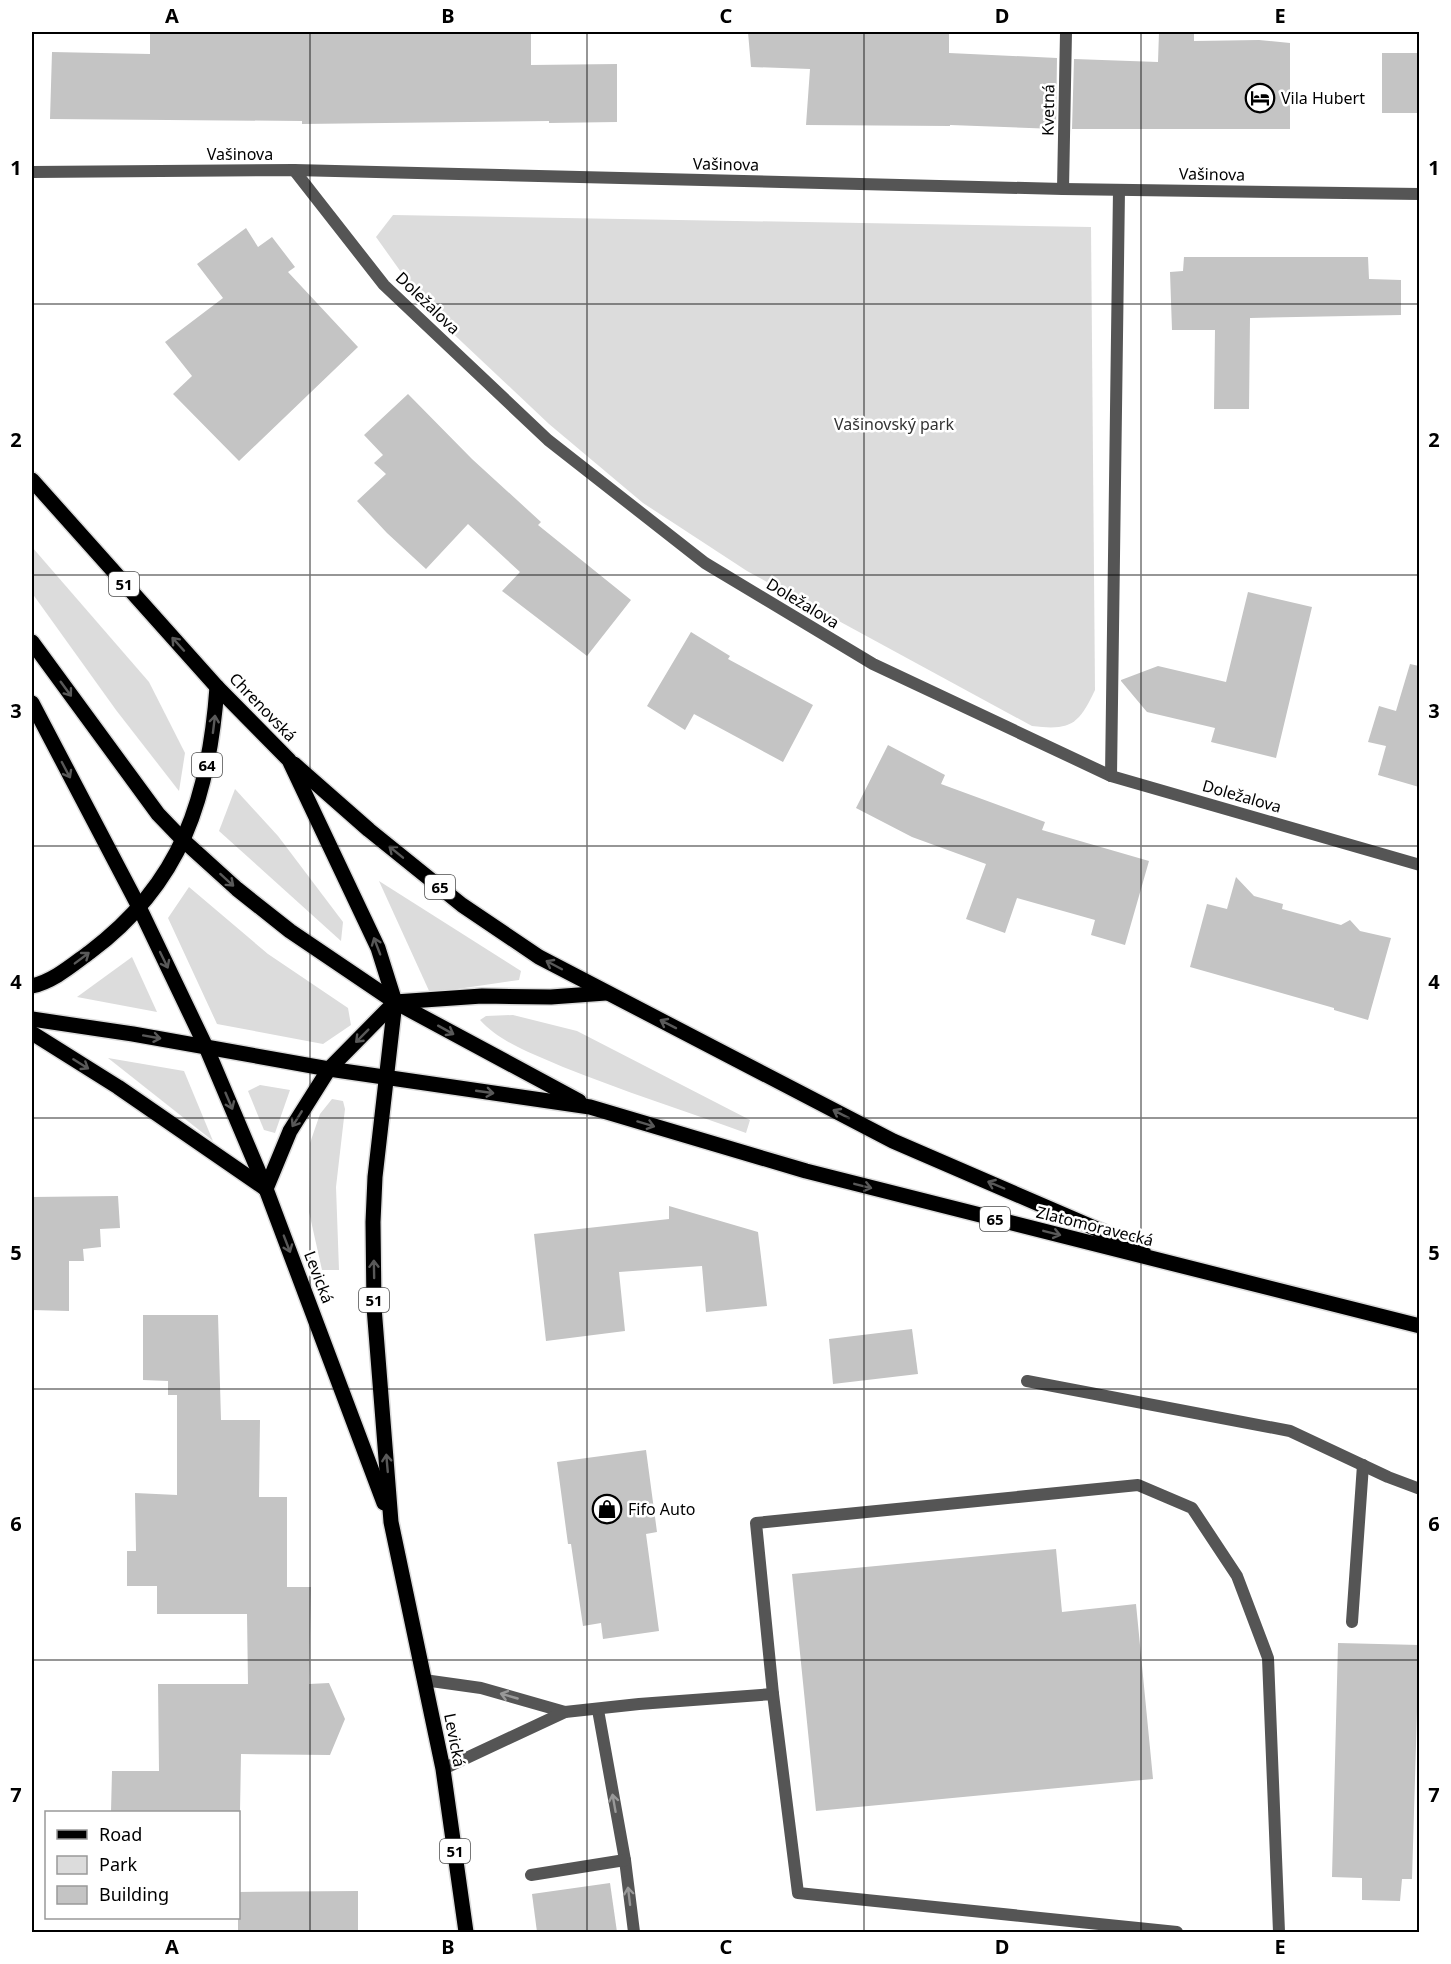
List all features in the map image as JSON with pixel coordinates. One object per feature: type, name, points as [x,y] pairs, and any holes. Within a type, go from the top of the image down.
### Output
[{"type":"main road","name":"Chrenovská","points":[[32,480],[218,687],[289,760],[378,948],[394,1002],[386,1077]]},
{"type":"main road","name":"65","points":[[32,642],[158,814],[237,889],[290,932],[394,1002],[590,1107]]},
{"type":"main road","name":"64","points":[[32,986],[60,974],[116,931],[163,878],[184,841],[200,799],[214,725],[218,687]]},
{"type":"main road","name":"51","points":[[32,703],[139,907],[206,1047]]},
{"type":"main road","name":"65","points":[[289,760],[369,830],[462,905],[539,957],[893,1141],[1185,1267]]},
{"type":"main road","points":[[32,1033],[118,1087],[266,1189],[290,1131],[329,1069],[394,1002],[482,996],[551,997],[606,993]]},
{"type":"main road","name":"65","points":[[32,1019],[329,1069],[590,1107]]},
{"type":"main road","name":"Levická","points":[[206,1047],[266,1189],[391,1522]]},
{"type":"main road","name":"Levická","points":[[386,1077],[375,1177],[373,1254],[374,1306],[391,1522],[443,1769],[466,1932]]},
{"type":"main road","name":"Zlatomoravecká","points":[[590,1107],[806,1171],[1419,1326]]},
{"type":"street","name":"Kvetná","points":[[1063,189],[1066,32]]},
{"type":"street","name":"Vašinova","points":[[32,172],[294,170],[1063,189],[1419,194]]},
{"type":"street","name":"Doležalova","points":[[294,170],[384,285],[548,440],[705,564],[873,664],[1111,776],[1419,865]]},
{"type":"street","points":[[1111,776],[1119,190]]},
{"type":"street","points":[[1027,1381],[1290,1431],[1419,1489]]},
{"type":"street","points":[[1352,1622],[1363,1465]]},
{"type":"street","points":[[1177,1932],[798,1893],[773,1694],[756,1523],[1138,1485],[1192,1508],[1237,1576],[1268,1658],[1279,1932]]},
{"type":"street","points":[[424,1680],[481,1688],[565,1712],[773,1694]]},
{"type":"street","points":[[598,1710],[625,1860],[634,1932]]},
{"type":"street","points":[[443,1769],[565,1712]]},
{"type":"street","points":[[531,1875],[625,1860]]},
{"type":"green space","name":"Vašinovský park","points":[[393,215],[1091,227],[1095,690],[1084,711],[1072,723],[1065,726],[1032,726],[747,571],[643,503],[549,424],[428,310],[376,237]]},
{"type":"green space","points":[[32,547],[149,682],[185,753],[179,791],[116,710],[32,593]]},
{"type":"green space","points":[[235,789],[278,836],[343,922],[341,941],[219,831]]},
{"type":"green space","points":[[379,881],[521,971],[519,980],[430,993]]},
{"type":"green space","points":[[189,887],[268,954],[348,1008],[351,1025],[323,1044],[217,1024],[168,918]]},
{"type":"green space","points":[[132,957],[157,1012],[77,997]]},
{"type":"green space","points":[[513,1015],[577,1031],[750,1120],[746,1133],[631,1093],[530,1053],[498,1036],[480,1020],[486,1016]]},
{"type":"green space","points":[[108,1058],[184,1071],[213,1141]]},
{"type":"green space","points":[[260,1085],[290,1090],[275,1133],[264,1130],[248,1091]]},
{"type":"green space","points":[[332,1099],[343,1101],[345,1109],[336,1187],[339,1270],[322,1270],[309,1212],[310,1143],[320,1114]]},
{"type":"building","points":[[150,32],[531,34],[531,65],[617,64],[617,122],[302,124],[302,121],[50,119],[52,52],[150,54]]},
{"type":"building","points":[[748,32],[949,32],[949,53],[1057,58],[1056,129],[950,125],[806,125],[810,69],[751,67]]},
{"type":"building","points":[[1159,32],[1194,32],[1194,41],[1259,40],[1290,43],[1290,129],[1072,129],[1074,59],[1158,62]]},
{"type":"building","points":[[1382,53],[1419,53],[1419,113],[1382,113]]},
{"type":"building","points":[[246,228],[258,247],[272,237],[295,267],[288,272],[358,347],[239,461],[173,394],[192,376],[165,342],[223,298],[197,264]]},
{"type":"building","points":[[1184,257],[1368,257],[1369,279],[1401,280],[1401,315],[1250,318],[1249,409],[1214,409],[1215,330],[1172,330],[1170,272],[1183,271]]},
{"type":"building","points":[[408,394],[472,459],[541,522],[538,525],[631,600],[587,656],[502,591],[520,572],[468,524],[426,569],[357,501],[386,474],[374,463],[383,455],[364,435]]},
{"type":"building","points":[[1248,592],[1312,607],[1276,758],[1211,742],[1215,728],[1147,712],[1121,681],[1158,666],[1226,682]]},
{"type":"building","points":[[691,632],[730,656],[728,659],[813,705],[783,762],[694,714],[685,730],[647,706]]},
{"type":"building","points":[[1410,664],[1419,666],[1419,787],[1378,775],[1386,746],[1368,742],[1379,706],[1396,711]]},
{"type":"building","points":[[888,745],[945,775],[941,784],[1045,822],[1042,830],[1149,861],[1125,945],[1091,935],[1095,920],[1017,898],[1005,933],[966,919],[986,864],[912,837],[856,808]]},
{"type":"building","points":[[1236,877],[1254,896],[1283,904],[1282,909],[1341,925],[1350,920],[1360,931],[1391,938],[1368,1020],[1190,967],[1207,904],[1227,909]]},
{"type":"building","points":[[118,1196],[120,1228],[100,1229],[101,1247],[83,1249],[84,1261],[69,1261],[69,1311],[32,1310],[32,1197]]},
{"type":"building","points":[[669,1206],[758,1232],[767,1306],[706,1312],[702,1266],[619,1272],[625,1331],[546,1341],[534,1234],[669,1219]]},
{"type":"building","points":[[143,1315],[218,1315],[221,1420],[260,1420],[259,1497],[287,1497],[287,1587],[311,1587],[309,1684],[329,1683],[345,1719],[330,1755],[241,1754],[240,1812],[111,1811],[112,1771],[159,1771],[158,1684],[248,1684],[247,1614],[157,1614],[157,1586],[127,1586],[127,1551],[136,1551],[135,1493],[177,1495],[177,1395],[168,1395],[168,1381],[143,1380]]},
{"type":"building","points":[[912,1329],[918,1374],[833,1384],[829,1339]]},
{"type":"building","points":[[646,1450],[657,1532],[646,1534],[659,1631],[603,1639],[601,1623],[583,1626],[571,1544],[568,1544],[557,1462]]},
{"type":"building","points":[[1056,1549],[1062,1612],[1136,1604],[1153,1779],[816,1811],[792,1574]]},
{"type":"building","points":[[1338,1643],[1419,1645],[1412,1879],[1402,1879],[1400,1901],[1362,1900],[1362,1878],[1332,1877]]},
{"type":"building","points":[[610,1883],[617,1932],[537,1932],[532,1894]]},
{"type":"building","points":[[358,1891],[358,1932],[238,1932],[240,1892]]},
{"type":"place","name":"Vila Hubert","points":[[1260,98]]},
{"type":"place","name":"Fifo Auto","points":[[607,1509]]}]
